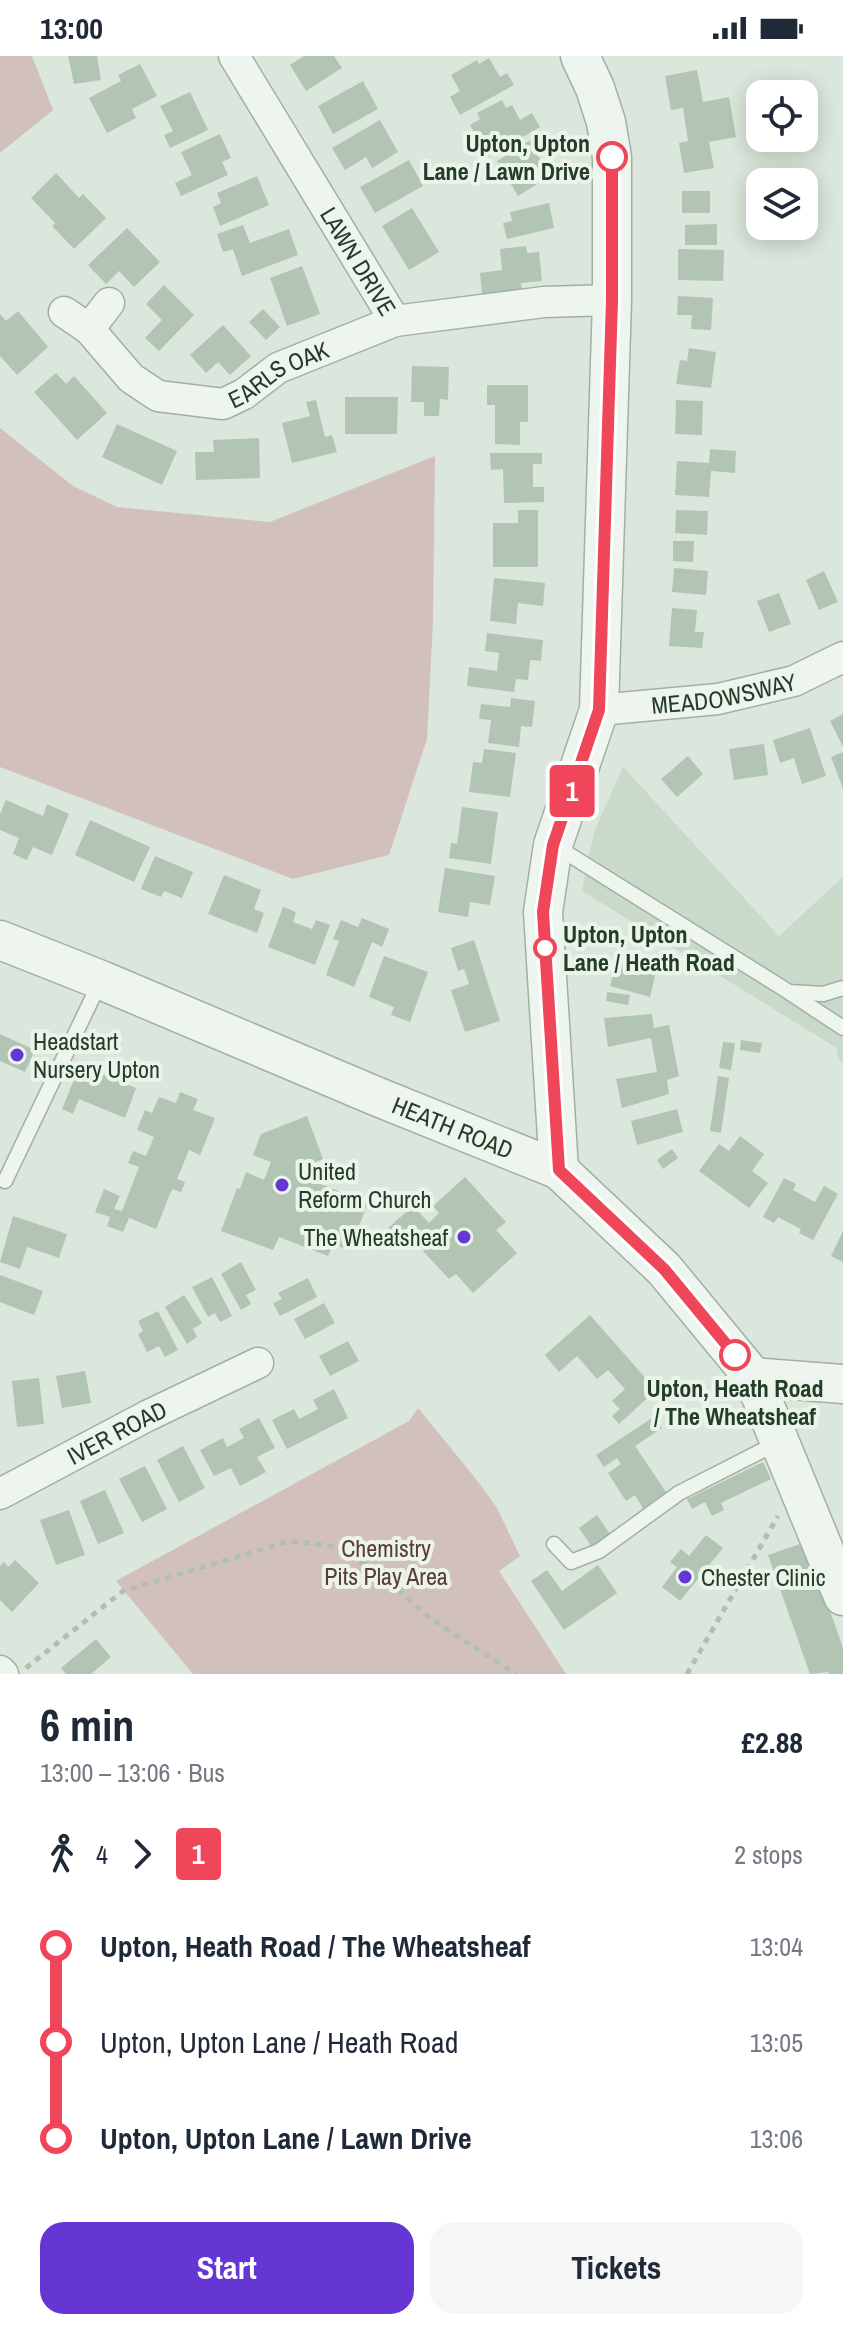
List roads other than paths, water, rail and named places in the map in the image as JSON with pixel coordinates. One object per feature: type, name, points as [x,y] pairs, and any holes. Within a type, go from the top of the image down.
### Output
[{"type":"street","name":"LAWN DRIVE","points":[[234,56],[395,321],[544,302],[612,300]]},
{"type":"street","points":[[559,1170],[543,912],[553,845],[599,710],[612,300],[612,157],[606,122],[580,56]]},
{"type":"street","points":[[89,329],[109,303]]},
{"type":"street","name":"EARLS OAK","points":[[64,312],[89,329],[131,378],[158,396],[223,404],[244,394],[278,368],[395,321]]},
{"type":"street","name":"MEADOWSWAY","points":[[599,710],[718,699],[794,681],[843,657]]},
{"type":"street","name":"HEATH ROAD","points":[[0,940],[559,1170],[664,1269],[753,1377],[843,1596]]},
{"type":"street","name":"IVER ROAD","points":[[0,1494],[147,1416],[237,1363]]},
{"type":"street","points":[[753,1377],[843,1384]]},
{"type":"lane","points":[[553,845],[843,1028]]},
{"type":"lane","points":[[5,1181],[101,980]]},
{"type":"lane","points":[[789,992],[823,994],[843,988]]},
{"type":"lane","points":[[554,1544],[571,1562],[599,1551],[679,1493],[779,1442]]},
{"type":"place","name":"Upton, Upton Lane / Lawn Drive","points":[[612,157]]},
{"type":"place","name":"Upton, Upton Lane / Heath Road","points":[[545,948]]},
{"type":"place","name":"Headstart Nursery Upton","points":[[17,1055]]},
{"type":"place","name":"United Reform Church","points":[[282,1185]]},
{"type":"place","name":"The Wheatsheaf","points":[[464,1237]]},
{"type":"place","name":"Upton, Heath Road / The Wheatsheaf","points":[[735,1355]]},
{"type":"place","name":"Chester Clinic","points":[[685,1577]]},
{"type":"park label","name":"Chemistry Pits Play Area","points":[[386,1562]]}]
